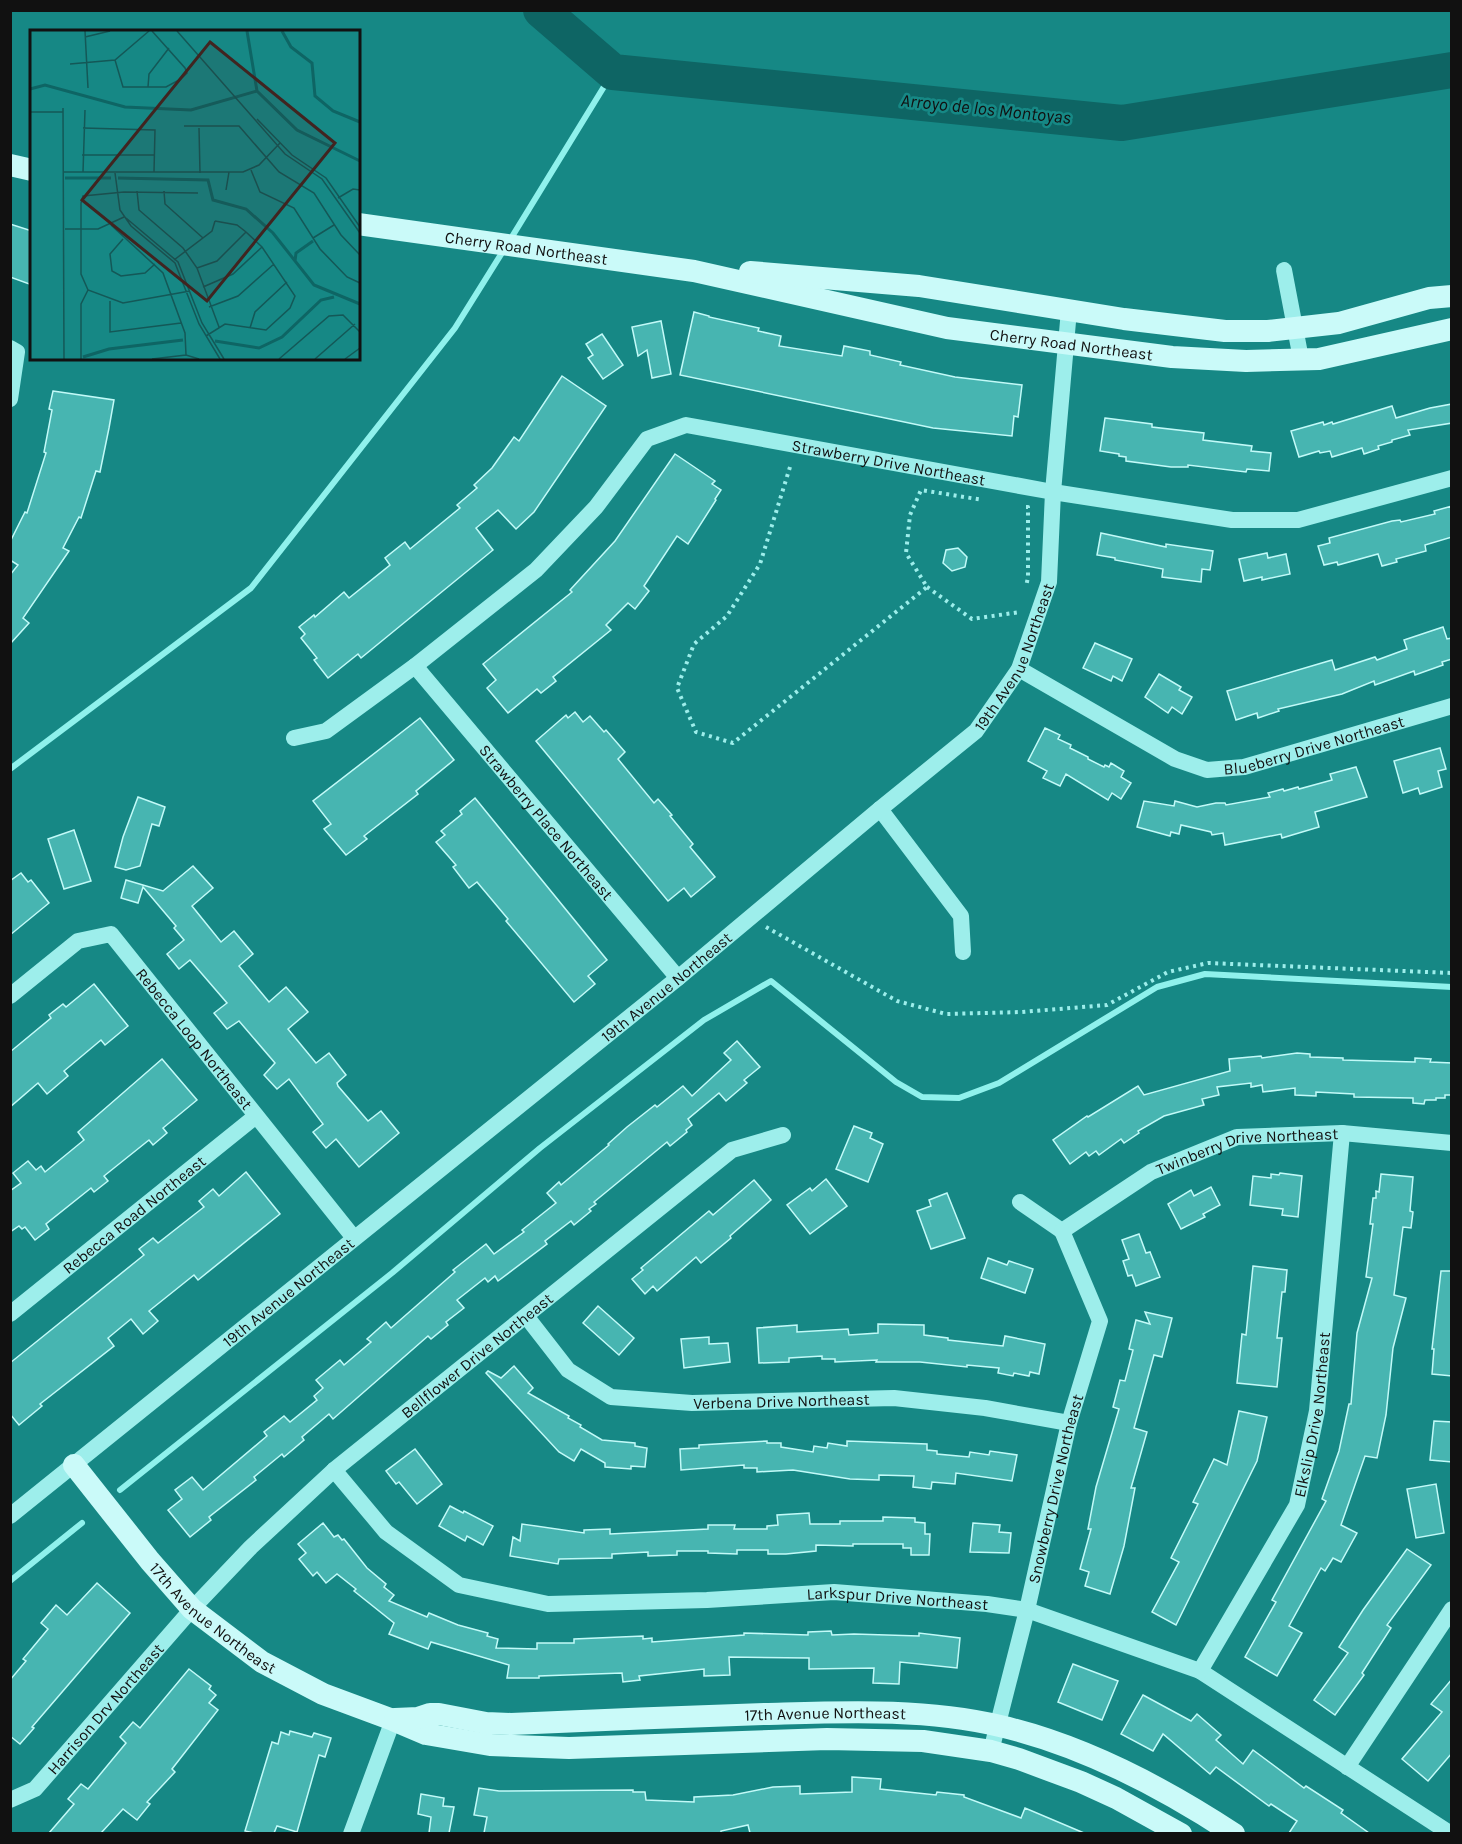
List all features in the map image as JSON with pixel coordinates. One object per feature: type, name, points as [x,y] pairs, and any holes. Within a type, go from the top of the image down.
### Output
[{"type":"street","points":[[10,165],[30,170]]},
{"type":"street","name":"Cherry Road Northeast","points":[[360,224],[694,271],[947,328],[1172,357],[1246,361],[1319,359],[1452,329]]},
{"type":"street","points":[[1284,270],[1301,359]]},
{"type":"street","name":"Cherry Road Northeast","points":[[694,271],[747,272],[919,286],[1069,310],[1225,331],[1268,331],[1339,323],[1429,298],[1452,296]]},
{"type":"street","name":"19th Avenue Northeast","points":[[10,1516],[678,978],[976,731],[1019,669],[1049,582],[1053,492],[1069,310]]},
{"type":"street","points":[[10,348],[17,352],[10,399]]},
{"type":"street","name":"Strawberry Drive Northeast","points":[[294,738],[326,731],[416,666],[536,570],[596,507],[647,440],[687,425],[1053,492],[1232,520],[1298,520],[1452,478]]},
{"type":"street","name":"Strawberry Place Northeast","points":[[416,666],[678,978]]},
{"type":"street","name":"Blueberry Drive Northeast","points":[[1019,669],[1175,759],[1207,770],[1244,767],[1452,706]]},
{"type":"street","points":[[880,809],[961,916],[963,952]]},
{"type":"street","name":"Rebecca Loop Northeast","points":[[10,996],[78,941],[111,934],[354,1238]]},
{"type":"street","name":"Rebecca Road Northeast","points":[[10,1314],[256,1116]]},
{"type":"street","name":"Twinberry Drive Northeast","points":[[1062,1231],[1151,1172],[1237,1137],[1342,1133],[1452,1143]]},
{"type":"street","name":"Elkslip Drive Northeast","points":[[1200,1671],[1298,1505],[1317,1411],[1342,1133]]},
{"type":"street","name":"Bellflower Drive Northeast","points":[[192,1609],[252,1547],[334,1470],[732,1150],[783,1135]]},
{"type":"street","points":[[1020,1202],[1062,1231]]},
{"type":"street","name":"Snowberry Drive Northeast","points":[[991,1751],[1027,1610],[1069,1423],[1100,1321],[1062,1231]]},
{"type":"street","name":"Verbena Drive Northeast","points":[[526,1316],[568,1370],[611,1397],[692,1403],[894,1398],[985,1408],[1069,1423]]},
{"type":"street","name":"17th Avenue Northeast","points":[[74,1465],[150,1561],[192,1609],[262,1662],[323,1694],[393,1719],[426,1734],[448,1739],[526,1748],[883,1739],[923,1741],[991,1751],[1019,1759],[1081,1782],[1181,1833]]},
{"type":"street","name":"Larkspur Drive Northeast","points":[[334,1470],[386,1532],[459,1585],[548,1604],[707,1600],[834,1592],[987,1604],[1027,1610],[1200,1671],[1451,1833]]},
{"type":"street","name":"Harrison Drv Northeast","points":[[10,1800],[35,1789],[192,1609]]},
{"type":"street","points":[[1347,1767],[1452,1609]]},
{"type":"street","name":"17th Avenue Northeast","points":[[393,1719],[439,1714],[486,1723],[511,1724],[859,1711],[923,1715],[998,1726],[1027,1733],[1122,1770],[1177,1798],[1234,1833]]},
{"type":"street","points":[[351,1833],[393,1719]]},
{"type":"path","points":[[790,467],[760,564],[727,616],[694,644],[677,688],[696,732],[733,743],[927,587]]},
{"type":"path","points":[[985,500],[921,490],[910,515],[906,553],[927,587],[972,619],[1020,613],[1022,604]]},
{"type":"path","points":[[1017,505],[1028,507],[1028,578],[1024,595]]},
{"type":"path","points":[[749,917],[897,1001],[946,1014],[1022,1012],[1107,1005],[1168,972],[1209,963],[1452,973]]},
{"type":"building","points":[[10,224],[30,230],[30,284],[10,277]]},
{"type":"building","points":[[694,312],[759,328],[758,331],[781,336],[779,346],[842,356],[844,346],[870,351],[870,355],[901,362],[900,365],[955,377],[1022,385],[1018,417],[1014,416],[1012,436],[933,428],[680,375]]},
{"type":"building","points":[[661,321],[671,374],[652,378],[647,350],[638,356],[632,327]]},
{"type":"building","points":[[602,334],[623,365],[603,379],[588,358],[593,355],[586,344]]},
{"type":"building","points":[[562,376],[606,406],[534,512],[516,529],[498,510],[476,528],[493,550],[361,658],[358,654],[328,678],[314,660],[317,658],[301,638],[305,634],[299,627],[314,615],[315,617],[344,592],[349,598],[390,565],[385,558],[405,542],[410,549],[460,508],[457,505],[477,488],[474,485],[492,468],[514,437],[519,441]]},
{"type":"building","points":[[53,391],[114,400],[100,472],[96,471],[81,518],[79,517],[63,548],[69,551],[23,618],[29,623],[10,644],[10,575],[18,565],[10,560],[10,542],[25,512],[27,513],[46,453],[44,452]]},
{"type":"building","points":[[1452,404],[1452,423],[1408,430],[1410,435],[1392,440],[1392,442],[1378,446],[1379,449],[1364,454],[1362,448],[1332,457],[1330,451],[1320,453],[1319,451],[1299,457],[1291,431],[1323,422],[1324,425],[1332,422],[1333,424],[1392,406],[1396,418]]},
{"type":"building","points":[[1105,418],[1152,424],[1152,427],[1204,433],[1203,440],[1252,446],[1251,451],[1271,453],[1269,471],[1247,469],[1246,472],[1188,465],[1188,467],[1171,467],[1126,461],[1126,457],[1119,456],[1119,454],[1100,451]]},
{"type":"building","points":[[675,454],[715,481],[712,484],[721,490],[688,544],[677,536],[644,586],[649,591],[635,609],[628,603],[606,625],[611,630],[553,677],[556,681],[541,693],[537,689],[508,713],[487,688],[496,680],[483,664],[572,592],[570,590],[615,541]]},
{"type":"building","points":[[1452,506],[1452,537],[1425,545],[1426,551],[1396,559],[1397,562],[1382,566],[1378,554],[1338,565],[1337,562],[1324,565],[1318,546],[1330,543],[1329,538],[1392,521],[1400,520],[1401,522],[1435,514],[1434,511]]},
{"type":"building","points":[[1101,533],[1166,547],[1166,544],[1213,551],[1210,570],[1202,569],[1201,582],[1162,577],[1163,569],[1097,555]]},
{"type":"building","points":[[958,548],[967,557],[965,567],[952,571],[943,563],[946,550]]},
{"type":"building","points":[[1267,553],[1268,558],[1286,554],[1290,574],[1244,581],[1239,559]]},
{"type":"building","points":[[1443,627],[1447,639],[1452,638],[1452,659],[1442,662],[1443,665],[1415,675],[1414,671],[1375,685],[1374,681],[1342,694],[1278,709],[1279,711],[1258,718],[1257,713],[1236,720],[1227,691],[1332,660],[1335,670],[1375,657],[1377,660],[1407,649],[1404,640]]},
{"type":"building","points":[[1095,643],[1132,659],[1122,681],[1113,676],[1111,681],[1083,668]]},
{"type":"building","points":[[1159,674],[1181,687],[1179,690],[1192,697],[1182,714],[1172,707],[1168,713],[1145,697]]},
{"type":"building","points":[[575,712],[583,722],[590,716],[625,752],[618,759],[654,803],[658,799],[672,815],[670,816],[693,844],[690,847],[715,877],[691,897],[684,888],[668,901],[536,741],[566,715],[568,718]]},
{"type":"building","points":[[420,718],[454,760],[416,791],[418,794],[364,836],[367,839],[346,855],[324,829],[331,824],[313,801]]},
{"type":"building","points":[[1045,728],[1060,735],[1058,739],[1071,745],[1070,748],[1088,759],[1104,767],[1105,765],[1109,767],[1111,763],[1124,771],[1121,777],[1131,783],[1121,799],[1112,793],[1108,800],[1066,774],[1060,786],[1043,778],[1047,771],[1028,761]]},
{"type":"building","points":[[1440,748],[1446,769],[1438,771],[1442,787],[1420,794],[1418,788],[1403,793],[1394,761]]},
{"type":"building","points":[[1356,767],[1367,797],[1315,812],[1319,827],[1282,838],[1281,834],[1225,845],[1223,833],[1212,835],[1211,832],[1181,825],[1179,834],[1171,832],[1170,836],[1137,827],[1144,801],[1174,806],[1175,801],[1197,807],[1216,803],[1226,805],[1270,797],[1268,793],[1283,789],[1284,791],[1298,787],[1299,789],[1332,780],[1330,774]]},
{"type":"building","points":[[138,797],[165,807],[159,826],[152,824],[140,866],[126,870],[115,867]]},
{"type":"building","points":[[475,798],[607,960],[588,976],[595,984],[574,1002],[506,921],[508,919],[477,882],[469,888],[453,867],[456,865],[436,842],[445,835],[441,831],[462,814],[460,811]]},
{"type":"building","points":[[74,830],[91,881],[64,889],[48,839]]},
{"type":"building","points":[[193,866],[213,888],[192,906],[221,942],[234,931],[253,954],[239,966],[269,1002],[286,987],[308,1012],[288,1029],[316,1063],[329,1053],[346,1075],[337,1083],[338,1086],[368,1121],[381,1111],[399,1133],[359,1167],[336,1139],[326,1148],[313,1132],[323,1124],[289,1079],[277,1089],[264,1075],[275,1063],[239,1021],[227,1029],[214,1013],[227,1003],[190,960],[179,969],[167,954],[184,940],[174,928],[176,926],[143,887],[138,903],[121,898],[126,880],[163,891]]},
{"type":"building","points":[[21,873],[28,882],[31,880],[49,903],[10,935],[10,881]]},
{"type":"building","points":[[94,984],[128,1026],[105,1045],[101,1040],[64,1071],[68,1076],[47,1094],[38,1083],[10,1107],[10,1052],[51,1018],[49,1015],[63,1004],[66,1007]]},
{"type":"building","points":[[737,1041],[760,1067],[744,1080],[747,1083],[726,1101],[719,1093],[688,1119],[692,1125],[686,1130],[687,1132],[670,1146],[667,1142],[594,1202],[596,1204],[589,1209],[591,1211],[574,1225],[571,1221],[545,1241],[547,1244],[498,1281],[495,1276],[488,1282],[485,1278],[457,1300],[464,1308],[446,1322],[448,1325],[431,1339],[428,1336],[333,1419],[329,1414],[302,1437],[304,1440],[284,1457],[282,1454],[254,1477],[256,1480],[209,1517],[211,1520],[190,1537],[168,1510],[182,1499],[175,1490],[192,1477],[203,1490],[267,1436],[264,1432],[284,1416],[290,1422],[317,1400],[314,1396],[323,1388],[316,1380],[340,1360],[344,1365],[371,1342],[367,1339],[386,1322],[391,1328],[455,1272],[453,1270],[486,1244],[494,1254],[524,1232],[522,1230],[556,1203],[547,1193],[559,1182],[561,1185],[627,1127],[683,1086],[692,1096],[731,1060],[724,1053]]},
{"type":"building","points":[[1297,1053],[1310,1054],[1310,1057],[1343,1058],[1343,1060],[1415,1062],[1415,1058],[1431,1059],[1430,1062],[1452,1063],[1452,1095],[1445,1095],[1445,1098],[1436,1098],[1436,1100],[1425,1100],[1424,1104],[1413,1103],[1413,1098],[1354,1097],[1354,1094],[1316,1092],[1316,1096],[1295,1095],[1295,1088],[1263,1092],[1262,1085],[1251,1087],[1251,1083],[1217,1087],[1219,1095],[1202,1099],[1204,1105],[1164,1116],[1138,1131],[1139,1133],[1124,1143],[1121,1139],[1099,1155],[1096,1151],[1089,1156],[1086,1152],[1070,1164],[1053,1140],[1087,1116],[1138,1086],[1144,1095],[1230,1071],[1229,1059],[1261,1056],[1262,1058]]},
{"type":"building","points":[[162,1059],[197,1100],[163,1128],[167,1133],[153,1145],[149,1140],[104,1176],[108,1181],[94,1192],[91,1188],[46,1224],[49,1229],[35,1240],[25,1227],[22,1229],[19,1226],[10,1232],[10,1191],[21,1183],[13,1173],[28,1161],[36,1170],[41,1166],[45,1172],[84,1140],[78,1132]]},
{"type":"building","points":[[854,1126],[872,1133],[870,1138],[883,1144],[868,1182],[836,1169]]},
{"type":"building","points":[[246,1172],[280,1214],[198,1280],[194,1275],[149,1311],[158,1321],[143,1334],[131,1319],[108,1338],[114,1346],[40,1404],[42,1406],[19,1425],[10,1414],[10,1363],[144,1255],[139,1249],[153,1238],[158,1243],[204,1207],[199,1201],[213,1189],[219,1196]]},
{"type":"building","points":[[1280,1173],[1302,1176],[1298,1217],[1282,1215],[1283,1209],[1250,1205],[1253,1176],[1271,1178],[1271,1174],[1279,1175]]},
{"type":"building","points":[[1381,1174],[1413,1177],[1411,1228],[1403,1227],[1394,1295],[1406,1298],[1393,1348],[1386,1415],[1377,1458],[1365,1456],[1341,1525],[1357,1533],[1341,1562],[1333,1558],[1325,1571],[1321,1568],[1289,1626],[1302,1633],[1277,1676],[1245,1657],[1276,1602],[1272,1600],[1326,1501],[1322,1499],[1339,1451],[1349,1404],[1351,1404],[1357,1333],[1372,1278],[1366,1277],[1373,1224],[1370,1224],[1373,1198],[1376,1198],[1376,1191],[1379,1192]]},
{"type":"building","points":[[826,1179],[847,1206],[810,1234],[787,1205],[810,1188],[812,1191]]},
{"type":"building","points":[[754,1180],[771,1200],[701,1263],[696,1257],[657,1291],[653,1286],[645,1294],[632,1279],[643,1270],[641,1268],[709,1211],[713,1215]]},
{"type":"building","points":[[1211,1187],[1220,1205],[1203,1214],[1205,1217],[1181,1229],[1168,1204],[1191,1190],[1194,1196]]},
{"type":"building","points":[[947,1193],[965,1238],[931,1249],[917,1211],[931,1206],[929,1200]]},
{"type":"building","points":[[1139,1234],[1146,1253],[1150,1252],[1160,1277],[1136,1286],[1132,1275],[1128,1276],[1123,1261],[1129,1259],[1122,1240]]},
{"type":"building","points":[[988,1258],[1007,1265],[1009,1261],[1033,1269],[1025,1293],[981,1278]]},
{"type":"building","points":[[1253,1266],[1287,1270],[1277,1338],[1282,1338],[1277,1387],[1237,1383],[1242,1334],[1246,1335]]},
{"type":"building","points":[[1441,1271],[1452,1271],[1452,1376],[1432,1374],[1434,1349],[1432,1349]]},
{"type":"building","points":[[598,1306],[634,1338],[619,1355],[583,1323]]},
{"type":"building","points":[[1145,1312],[1172,1318],[1162,1357],[1154,1355],[1134,1428],[1147,1432],[1131,1488],[1135,1488],[1124,1546],[1110,1594],[1085,1586],[1089,1572],[1080,1569],[1091,1529],[1088,1529],[1096,1487],[1119,1409],[1113,1407],[1120,1380],[1125,1381],[1133,1350],[1129,1349],[1136,1320],[1150,1324]]},
{"type":"building","points":[[878,1324],[924,1325],[924,1335],[948,1338],[948,1340],[1003,1346],[1005,1336],[1045,1344],[1039,1374],[1030,1372],[1029,1376],[1014,1373],[1013,1376],[998,1373],[999,1368],[920,1362],[876,1362],[877,1360],[835,1362],[835,1359],[822,1359],[822,1356],[789,1358],[789,1362],[759,1363],[757,1328],[797,1325],[797,1332],[848,1329],[849,1335],[878,1333]]},
{"type":"building","points":[[709,1337],[709,1344],[728,1343],[730,1362],[684,1368],[681,1339]]},
{"type":"building","points":[[514,1366],[533,1388],[528,1393],[569,1416],[568,1418],[581,1425],[580,1427],[602,1440],[635,1443],[635,1446],[647,1448],[645,1467],[631,1466],[631,1469],[605,1467],[605,1463],[581,1449],[574,1461],[559,1452],[486,1373],[488,1371],[501,1378]]},
{"type":"building","points":[[1239,1411],[1267,1417],[1257,1461],[1176,1625],[1152,1612],[1179,1562],[1171,1558],[1198,1504],[1193,1502],[1214,1459],[1227,1465]]},
{"type":"building","points":[[1434,1421],[1452,1422],[1452,1462],[1430,1460]]},
{"type":"building","points":[[767,1441],[767,1443],[781,1443],[781,1447],[813,1452],[814,1446],[827,1448],[828,1443],[847,1446],[847,1441],[927,1444],[927,1450],[937,1451],[937,1454],[969,1457],[970,1452],[989,1455],[990,1451],[1017,1455],[1012,1481],[956,1473],[955,1484],[932,1482],[931,1489],[913,1487],[914,1476],[879,1475],[879,1480],[850,1479],[793,1470],[757,1472],[757,1468],[744,1468],[744,1465],[681,1470],[680,1449],[699,1448],[699,1445]]},
{"type":"building","points":[[415,1449],[442,1484],[417,1504],[399,1482],[396,1484],[386,1471]]},
{"type":"building","points":[[1436,1484],[1444,1533],[1416,1538],[1407,1489]]},
{"type":"building","points":[[450,1506],[493,1526],[483,1545],[467,1536],[465,1541],[439,1526]]},
{"type":"building","points":[[809,1513],[810,1524],[883,1521],[883,1517],[915,1518],[915,1522],[925,1523],[925,1534],[930,1534],[929,1555],[911,1555],[911,1548],[903,1548],[903,1544],[853,1544],[853,1546],[816,1545],[816,1551],[786,1554],[768,1554],[768,1550],[737,1550],[737,1554],[677,1551],[677,1555],[648,1556],[648,1552],[612,1554],[612,1558],[559,1559],[558,1564],[510,1556],[513,1537],[520,1541],[522,1524],[584,1533],[584,1530],[610,1529],[610,1534],[708,1529],[708,1525],[735,1525],[734,1529],[767,1529],[767,1526],[778,1525],[777,1515]]},
{"type":"building","points":[[323,1523],[334,1537],[338,1535],[342,1540],[344,1539],[367,1568],[386,1584],[384,1587],[394,1595],[389,1601],[427,1617],[429,1613],[458,1625],[488,1633],[487,1636],[498,1639],[496,1648],[537,1649],[537,1643],[574,1643],[574,1639],[643,1636],[643,1639],[652,1638],[652,1642],[744,1635],[744,1633],[808,1635],[808,1632],[831,1631],[832,1635],[919,1636],[919,1633],[960,1638],[957,1668],[900,1662],[899,1684],[873,1683],[874,1668],[809,1669],[809,1658],[729,1657],[730,1675],[704,1676],[704,1669],[639,1676],[640,1680],[623,1682],[622,1673],[507,1678],[509,1665],[431,1642],[428,1649],[389,1634],[394,1623],[354,1591],[356,1589],[337,1574],[326,1583],[317,1572],[313,1576],[299,1559],[306,1553],[298,1544]]},
{"type":"building","points":[[973,1523],[1000,1525],[999,1532],[1011,1533],[1009,1553],[970,1552]]},
{"type":"building","points":[[1407,1549],[1431,1565],[1387,1625],[1391,1628],[1362,1673],[1364,1675],[1335,1715],[1314,1700],[1348,1653],[1339,1647]]},
{"type":"building","points":[[97,1583],[130,1613],[20,1744],[10,1736],[10,1680],[26,1661],[23,1659],[48,1629],[41,1623],[56,1605],[67,1615]]},
{"type":"building","points":[[1073,1664],[1118,1681],[1102,1720],[1058,1702]]},
{"type":"building","points":[[189,1669],[211,1686],[209,1689],[216,1695],[209,1703],[218,1710],[172,1769],[175,1772],[147,1802],[150,1804],[137,1820],[123,1809],[101,1833],[49,1833],[74,1804],[68,1799],[81,1784],[88,1789],[126,1743],[120,1737],[133,1722],[140,1728]]},
{"type":"building","points":[[1452,1679],[1452,1753],[1428,1781],[1402,1759],[1442,1712],[1431,1704]]},
{"type":"building","points":[[1143,1695],[1191,1721],[1197,1714],[1221,1735],[1216,1740],[1243,1764],[1253,1750],[1304,1788],[1306,1786],[1343,1810],[1341,1813],[1369,1833],[1289,1833],[1297,1821],[1271,1804],[1269,1806],[1216,1767],[1210,1774],[1163,1734],[1153,1751],[1121,1734]]},
{"type":"building","points":[[290,1731],[312,1737],[314,1733],[331,1738],[325,1757],[319,1755],[297,1832],[277,1826],[274,1833],[245,1831],[272,1742],[278,1744],[281,1732],[289,1735]]},
{"type":"building","points":[[852,1777],[881,1779],[880,1789],[936,1795],[937,1792],[964,1795],[964,1797],[1021,1818],[1025,1808],[1084,1833],[750,1833],[748,1825],[721,1831],[721,1833],[484,1833],[487,1817],[474,1815],[479,1788],[499,1791],[633,1790],[633,1792],[645,1792],[646,1800],[694,1802],[694,1797],[733,1795],[773,1787],[800,1786],[800,1794],[852,1792]]},
{"type":"building","points":[[421,1794],[444,1798],[443,1806],[454,1807],[449,1833],[429,1833],[431,1817],[418,1814]]},
{"type":"waterway","name":"Arroyo de los Montoyas","points":[[541,10],[613,72],[1122,123],[1452,70]]},
{"type":"waterway","points":[[510,240],[613,72]]},
{"type":"waterway","points":[[10,769],[251,588],[455,328],[505,248]]},
{"type":"waterway","points":[[120,1490],[392,1273],[540,1148],[704,1020],[771,981],[896,1082],[922,1097],[959,1098],[999,1083],[1157,987],[1205,974],[1452,987]]},
{"type":"waterway","points":[[10,1581],[82,1523]]}]
